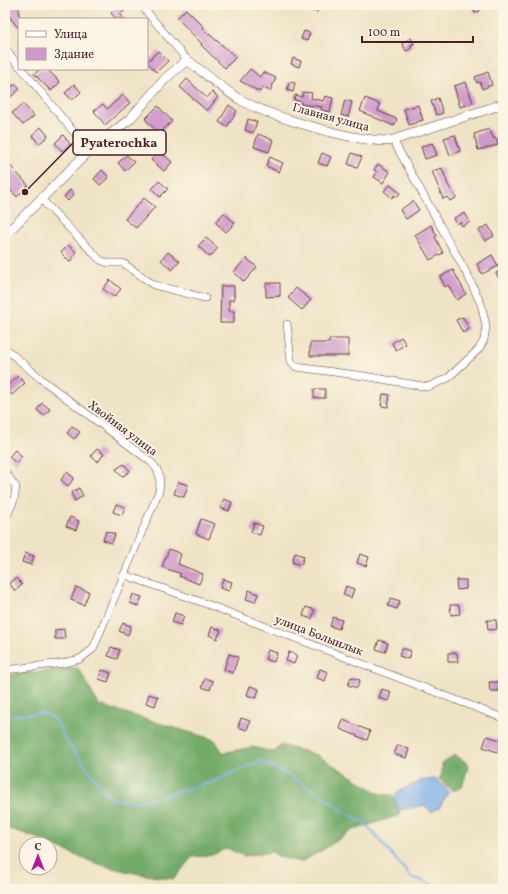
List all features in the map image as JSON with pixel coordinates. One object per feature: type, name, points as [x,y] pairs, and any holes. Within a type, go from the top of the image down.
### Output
[{"type":"street","points":[[5,236],[91,149],[130,119],[166,78],[187,60],[141,5]]},
{"type":"street","points":[[5,49],[18,65]]},
{"type":"street","name":"Главная улица","points":[[187,60],[241,100],[316,128],[348,136],[378,141],[393,140],[503,104]]},
{"type":"street","points":[[23,70],[77,136],[91,149]]},
{"type":"street","points":[[287,324],[291,361],[296,366],[412,385],[428,387],[438,384],[448,378],[480,349],[484,340],[486,326],[482,304],[465,270],[393,140]]},
{"type":"street","points":[[41,199],[100,260],[108,263],[123,263],[154,285],[205,298]]},
{"type":"street","name":"Хвойная улица","points":[[5,348],[41,379],[151,462],[159,470],[161,479],[159,490],[125,574]]},
{"type":"street","points":[[5,472],[16,487],[14,500],[5,520]]},
{"type":"street","points":[[5,670],[64,663],[80,659],[93,649],[125,574]]},
{"type":"street","name":"улица Болынлык","points":[[125,574],[503,718]]},
{"type":"green space","points":[[78,668],[99,705],[215,740],[223,753],[252,747],[275,752],[281,745],[317,755],[380,794],[392,795],[400,815],[353,830],[301,862],[279,857],[272,852],[244,856],[227,848],[212,855],[192,857],[174,879],[116,869],[82,858],[58,848],[58,836],[31,836],[5,828],[5,675]]},
{"type":"green space","points":[[455,755],[469,764],[462,787],[453,791],[439,779],[442,774],[442,763]]},
{"type":"water","points":[[435,779],[449,791],[439,808],[431,812],[424,805],[400,810],[394,800],[397,792],[422,780]]},
{"type":"building","points":[[5,5],[17,5],[19,7],[19,15],[22,18],[18,18],[18,28],[5,11]]},
{"type":"building","points":[[120,5],[125,10],[120,14],[124,18],[115,18],[111,13]]},
{"type":"building","points":[[311,5],[319,6],[317,12],[309,10]]},
{"type":"building","points":[[471,5],[477,5],[480,11],[475,13]]},
{"type":"building","points":[[186,9],[204,27],[203,29],[236,57],[225,68],[201,45],[202,44],[177,18]]},
{"type":"building","points":[[304,31],[310,33],[307,41],[301,39]]},
{"type":"building","points":[[411,38],[414,44],[410,45],[412,48],[406,51],[402,43]]},
{"type":"building","points":[[158,51],[168,61],[156,72],[148,63],[148,61]]},
{"type":"building","points":[[293,58],[301,61],[299,67],[291,64]]},
{"type":"building","points":[[250,69],[260,77],[263,72],[276,78],[270,91],[262,87],[260,92],[240,81]]},
{"type":"building","points":[[39,70],[48,70],[60,82],[51,91],[34,74]]},
{"type":"building","points":[[488,72],[492,85],[482,89],[480,82],[477,83],[475,77]]},
{"type":"building","points":[[187,79],[207,98],[212,92],[218,97],[207,111],[180,87]]},
{"type":"building","points":[[289,82],[295,83],[293,92],[287,90]]},
{"type":"building","points":[[466,82],[473,103],[460,107],[454,86]]},
{"type":"building","points":[[10,83],[13,86],[16,84],[20,89],[5,102],[5,87]]},
{"type":"building","points":[[74,84],[81,92],[72,100],[65,93]]},
{"type":"building","points":[[303,92],[312,93],[311,98],[323,101],[325,96],[333,98],[330,112],[321,110],[322,107],[300,104],[301,102],[294,100],[295,95],[302,97]]},
{"type":"building","points":[[123,95],[130,103],[105,125],[94,111],[103,104],[107,109]]},
{"type":"building","points":[[365,98],[380,104],[378,111],[397,119],[394,126],[360,111]]},
{"type":"building","points":[[438,98],[443,113],[436,115],[431,101]]},
{"type":"building","points":[[345,100],[352,102],[348,117],[341,115]]},
{"type":"building","points":[[23,104],[34,116],[23,125],[12,113]]},
{"type":"building","points":[[229,105],[237,111],[227,127],[219,122]]},
{"type":"building","points":[[418,105],[423,120],[409,125],[404,109]]},
{"type":"building","points":[[158,106],[172,121],[159,134],[145,119]]},
{"type":"building","points":[[248,119],[257,122],[253,133],[245,130]]},
{"type":"building","points":[[41,127],[48,136],[39,144],[32,135]]},
{"type":"building","points":[[489,129],[494,139],[496,138],[498,145],[478,150],[474,134]]},
{"type":"building","points":[[258,134],[273,140],[269,152],[254,147]]},
{"type":"building","points":[[63,135],[70,144],[62,151],[55,143]]},
{"type":"building","points":[[455,135],[460,151],[450,155],[444,138]]},
{"type":"building","points":[[432,143],[437,155],[425,159],[421,147]]},
{"type":"building","points":[[159,151],[172,162],[164,171],[151,160]]},
{"type":"building","points":[[322,153],[331,157],[327,166],[318,163]]},
{"type":"building","points":[[352,153],[362,157],[357,168],[348,164]]},
{"type":"building","points":[[127,155],[134,162],[125,171],[118,163]]},
{"type":"building","points":[[270,157],[283,163],[279,172],[266,166]]},
{"type":"building","points":[[5,160],[28,185],[17,197],[5,184]]},
{"type":"building","points":[[378,164],[390,172],[383,183],[374,177],[377,172],[374,170]]},
{"type":"building","points":[[442,168],[448,185],[456,198],[450,201],[447,197],[443,199],[432,171]]},
{"type":"building","points":[[102,170],[109,177],[100,185],[94,179]]},
{"type":"building","points":[[159,181],[168,189],[160,197],[152,189]]},
{"type":"building","points":[[390,185],[400,193],[397,197],[394,195],[392,198],[384,191]]},
{"type":"building","points":[[70,190],[74,194],[68,201],[64,197]]},
{"type":"building","points":[[144,198],[155,207],[136,228],[125,219]]},
{"type":"building","points":[[413,201],[419,210],[406,219],[400,210]]},
{"type":"building","points":[[224,213],[235,223],[226,232],[215,222]]},
{"type":"building","points":[[465,213],[470,222],[462,226],[460,222],[457,224],[454,218]]},
{"type":"building","points":[[431,225],[443,253],[430,260],[415,235]]},
{"type":"building","points":[[488,225],[494,236],[485,241],[479,230]]},
{"type":"building","points":[[206,238],[218,248],[210,257],[198,246]]},
{"type":"building","points":[[68,245],[76,252],[70,262],[61,253]]},
{"type":"building","points":[[168,252],[180,261],[172,270],[161,260]]},
{"type":"building","points":[[492,255],[498,266],[482,274],[477,264]]},
{"type":"building","points":[[246,258],[257,267],[244,282],[234,272]]},
{"type":"building","points":[[503,269],[503,285],[496,273]]},
{"type":"building","points":[[453,270],[466,294],[457,300],[448,285],[445,287],[440,277]]},
{"type":"building","points":[[110,280],[121,289],[114,297],[103,289]]},
{"type":"building","points":[[266,283],[280,283],[280,296],[266,297]]},
{"type":"building","points":[[221,286],[234,286],[234,300],[229,300],[229,311],[234,311],[234,323],[220,323]]},
{"type":"building","points":[[296,288],[311,300],[302,310],[288,298]]},
{"type":"building","points":[[463,317],[469,329],[463,333],[456,320]]},
{"type":"building","points":[[401,337],[406,344],[396,350],[392,343]]},
{"type":"building","points":[[329,339],[348,339],[348,356],[310,356],[310,343],[329,343]]},
{"type":"building","points":[[18,376],[25,383],[12,395],[5,388]]},
{"type":"building","points":[[314,389],[325,389],[325,398],[314,398]]},
{"type":"building","points":[[383,394],[390,395],[388,407],[381,406]]},
{"type":"building","points":[[42,403],[50,409],[44,416],[37,410]]},
{"type":"building","points":[[72,426],[80,432],[74,439],[67,433]]},
{"type":"building","points":[[97,449],[104,454],[98,462],[91,456]]},
{"type":"building","points":[[15,450],[22,456],[16,463],[9,457]]},
{"type":"building","points":[[124,464],[130,471],[122,477],[116,469]]},
{"type":"building","points":[[67,472],[74,478],[68,486],[61,480]]},
{"type":"building","points":[[178,482],[188,485],[184,497],[174,494]]},
{"type":"building","points":[[79,488],[83,496],[75,501],[71,493]]},
{"type":"building","points":[[224,499],[232,502],[229,511],[220,508]]},
{"type":"building","points":[[116,504],[125,507],[122,515],[113,512]]},
{"type":"building","points":[[70,517],[79,521],[76,530],[66,526]]},
{"type":"building","points":[[201,519],[215,524],[209,539],[196,534]]},
{"type":"building","points":[[254,523],[263,526],[260,535],[251,532]]},
{"type":"building","points":[[106,531],[115,534],[112,543],[103,540]]},
{"type":"building","points":[[169,549],[181,554],[178,564],[203,574],[199,584],[179,576],[181,574],[162,567]]},
{"type":"building","points":[[25,553],[34,556],[31,565],[22,562]]},
{"type":"building","points":[[295,553],[304,556],[301,565],[292,562]]},
{"type":"building","points":[[360,554],[369,557],[366,566],[357,563]]},
{"type":"building","points":[[17,578],[22,585],[15,591],[9,583]]},
{"type":"building","points":[[223,579],[232,582],[229,591],[220,588]]},
{"type":"building","points":[[456,580],[466,580],[466,589],[457,590]]},
{"type":"building","points":[[346,586],[354,589],[351,598],[343,595]]},
{"type":"building","points":[[76,587],[89,592],[84,605],[71,600]]},
{"type":"building","points":[[249,590],[258,594],[255,602],[246,599]]},
{"type":"building","points":[[133,594],[142,597],[138,606],[130,603]]},
{"type":"building","points":[[391,598],[400,601],[397,609],[388,606]]},
{"type":"building","points":[[450,605],[459,605],[460,614],[451,615]]},
{"type":"building","points":[[306,607],[315,610],[312,619],[303,616]]},
{"type":"building","points":[[175,613],[184,616],[181,625],[172,622]]},
{"type":"building","points":[[333,617],[342,620],[339,629],[330,626]]},
{"type":"building","points":[[487,620],[496,620],[497,629],[488,630]]},
{"type":"building","points":[[123,623],[131,626],[128,635],[119,631]]},
{"type":"building","points":[[212,627],[221,630],[217,639],[209,635]]},
{"type":"building","points":[[64,629],[65,639],[55,639],[55,630]]},
{"type":"building","points":[[379,640],[388,643],[385,652],[376,649]]},
{"type":"building","points":[[111,647],[120,650],[117,659],[108,656]]},
{"type":"building","points":[[402,648],[411,651],[408,659],[399,656]]},
{"type":"building","points":[[268,650],[277,653],[274,662],[265,659]]},
{"type":"building","points":[[289,652],[297,655],[294,664],[286,661]]},
{"type":"building","points":[[448,653],[457,653],[458,662],[448,662]]},
{"type":"building","points":[[229,654],[238,657],[233,673],[224,670]]},
{"type":"building","points":[[320,669],[328,672],[325,681],[317,678]]},
{"type":"building","points":[[102,670],[111,673],[108,682],[99,679]]},
{"type":"building","points":[[351,677],[360,680],[357,688],[348,685]]},
{"type":"building","points":[[205,678],[213,681],[210,690],[202,687]]},
{"type":"building","points":[[489,682],[499,682],[499,691],[490,691]]},
{"type":"building","points":[[250,686],[259,689],[256,698],[247,695]]},
{"type":"building","points":[[382,689],[391,692],[388,701],[379,698]]},
{"type":"building","points":[[149,694],[158,697],[155,706],[146,703]]},
{"type":"building","points":[[241,718],[250,721],[247,730],[238,727]]},
{"type":"building","points":[[343,720],[370,731],[367,740],[340,729]]},
{"type":"building","points":[[487,736],[503,741],[503,754],[483,747]]},
{"type":"building","points":[[398,745],[409,749],[406,758],[394,754]]},
{"type":"waterway","points":[[5,716],[42,713],[55,719],[65,739],[110,798],[135,802],[151,799],[212,782],[260,761],[298,781],[358,820],[363,821],[411,877],[446,889]]},
{"type":"place","name":"Pyaterochka","points":[[25,192]]}]
